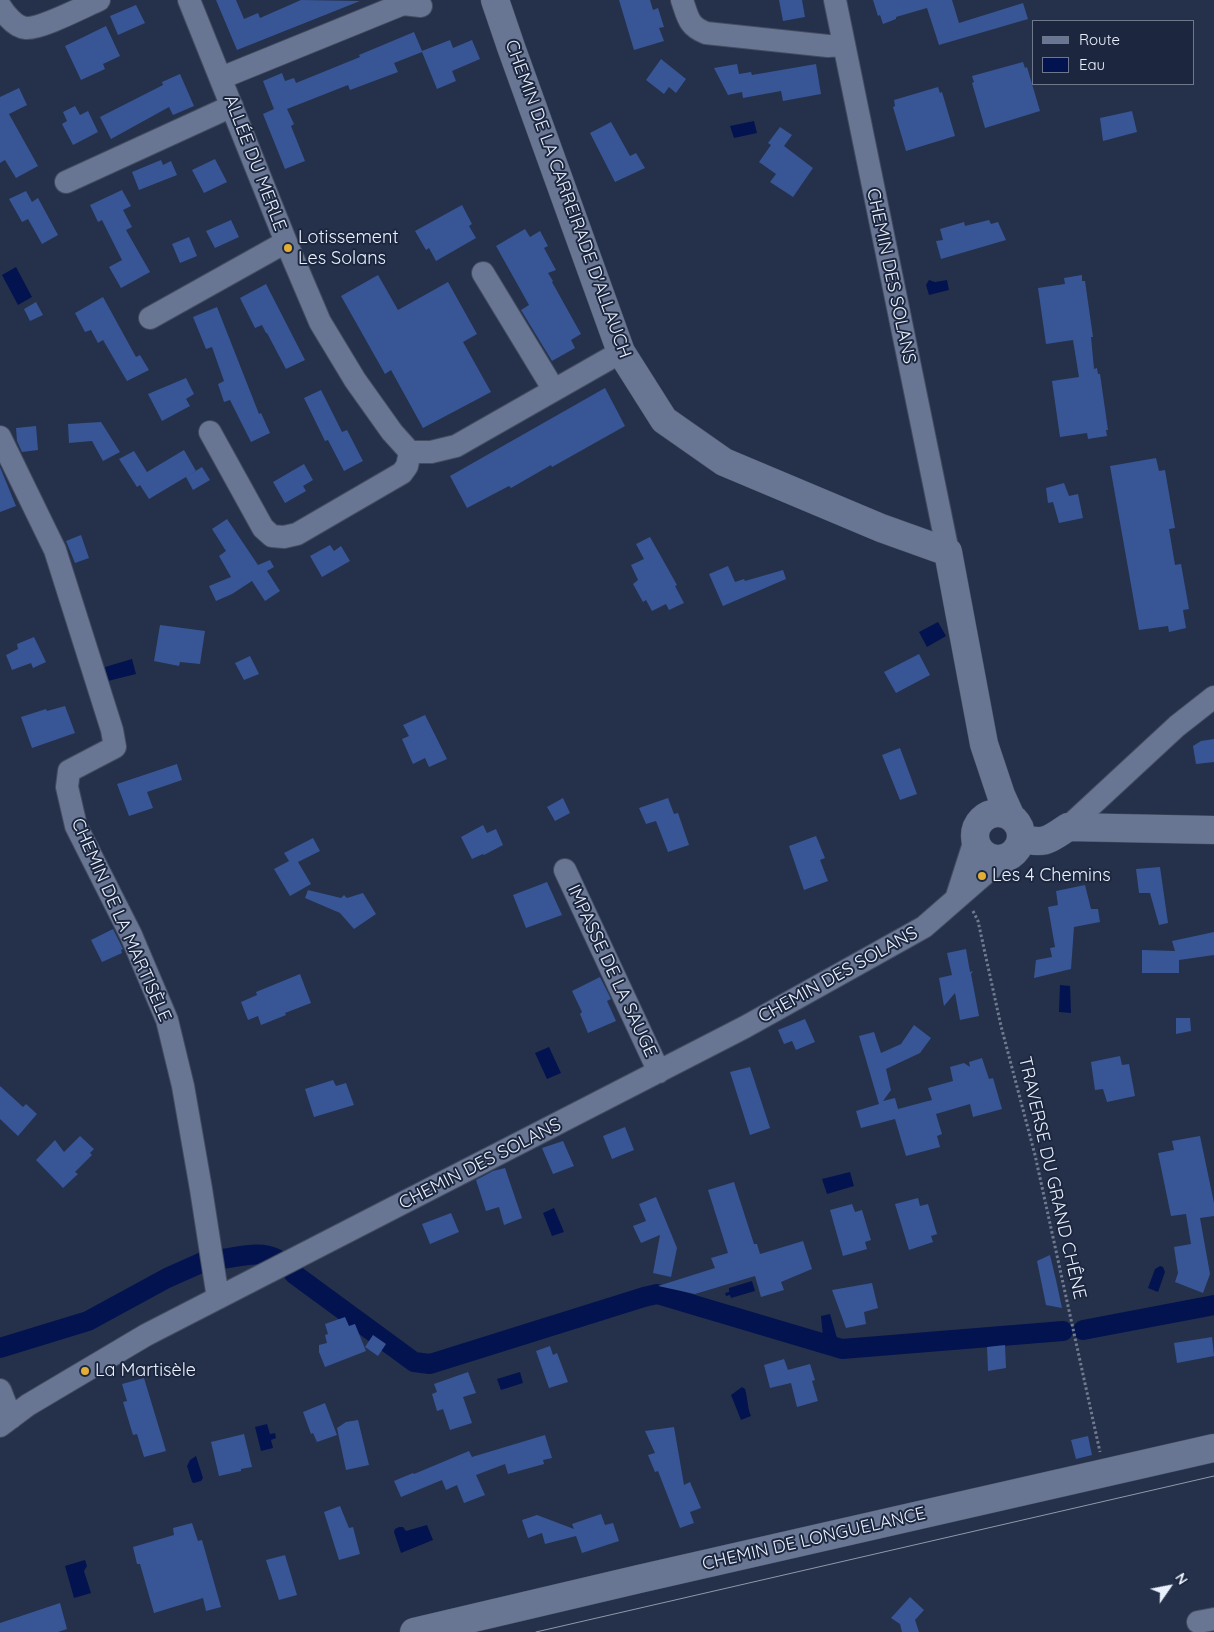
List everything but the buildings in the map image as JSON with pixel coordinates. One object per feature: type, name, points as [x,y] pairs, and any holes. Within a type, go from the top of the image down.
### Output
[{"type":"street","points":[[0,6],[12,21],[25,28],[40,25],[99,0]]},
{"type":"street","name":"ALLÉE DU MERLE","points":[[189,0],[320,322],[355,380],[392,432],[410,452]]},
{"type":"street","name":"CHEMIN DE LA CARREIRADE D'ALLAUCH","points":[[495,0],[621,352],[664,420],[724,462],[880,528],[948,552]]},
{"type":"street","points":[[682,0],[689,21],[696,29],[706,33],[828,46],[844,45]]},
{"type":"street","name":"CHEMIN DES SOLANS","points":[[835,0],[948,552]]},
{"type":"street","points":[[221,78],[403,4],[421,6]]},
{"type":"street","points":[[66,182],[232,106]]},
{"type":"street","points":[[150,318],[286,242]]},
{"type":"street","points":[[483,273],[554,390]]},
{"type":"street","points":[[210,432],[263,528],[272,536],[297,534],[402,473],[410,452],[431,452],[456,446],[621,352]]},
{"type":"street","name":"CHEMIN DE LA MARTISÈLE","points":[[0,437],[55,550],[112,730],[115,747],[69,771],[67,787],[76,826],[131,935],[167,1020],[183,1086],[218,1298]]},
{"type":"street","points":[[948,552],[984,744],[1001,795],[1016,828],[1019,845],[1009,856],[995,859],[982,853],[976,833],[981,796],[984,744]]},
{"type":"street","points":[[956,899],[982,819],[996,813],[1004,814],[1016,828],[1036,842],[1052,838],[1068,827],[1177,726],[1214,697]]},
{"type":"street","points":[[1068,827],[1214,830]]},
{"type":"street","name":"CHEMIN DES SOLANS","points":[[5,1422],[28,1405],[146,1335],[745,1028],[924,927],[1002,858]]},
{"type":"street","name":"IMPASSE DE LA SAUGE","points":[[565,870],[660,1072]]},
{"type":"street","points":[[0,1390],[5,1422]]},
{"type":"street","name":"CHEMIN DE LONGUELANCE","points":[[414,1632],[658,1574],[1214,1448]]},
{"type":"path","name":"TRAVERSE DU GRAND CHÊNE","points":[[956,899],[971,909],[978,921],[1001,1026],[1035,1156],[1104,1473]]},
{"type":"water","points":[[754,121],[757,133],[734,138],[730,126]]},
{"type":"water","points":[[16,267],[32,297],[18,305],[2,275]]},
{"type":"water","points":[[929,280],[935,282],[947,280],[949,290],[929,295],[926,285]]},
{"type":"water","points":[[938,622],[946,636],[927,647],[919,632]]},
{"type":"water","points":[[132,659],[136,674],[108,681],[105,667]]},
{"type":"water","points":[[1060,985],[1070,986],[1071,1013],[1059,1012]]},
{"type":"water","points":[[549,1047],[561,1073],[547,1079],[535,1053]]},
{"type":"water","points":[[850,1172],[854,1186],[827,1194],[822,1179]]},
{"type":"water","points":[[554,1208],[564,1232],[552,1236],[543,1213]]},
{"type":"water","points":[[1160,1266],[1163,1267],[1165,1272],[1158,1292],[1148,1288],[1155,1269]]},
{"type":"water","points":[[752,1281],[755,1291],[731,1298],[730,1295],[726,1296],[725,1293],[729,1292],[729,1288]]},
{"type":"water","points":[[830,1314],[837,1338],[823,1337],[821,1316]]},
{"type":"water","points":[[520,1372],[523,1383],[501,1390],[497,1379]]},
{"type":"water","points":[[742,1387],[745,1389],[751,1416],[741,1420],[731,1395]]},
{"type":"water","points":[[267,1424],[270,1434],[275,1433],[276,1438],[271,1440],[273,1448],[261,1451],[255,1427]]},
{"type":"water","points":[[196,1456],[203,1478],[201,1481],[194,1483],[187,1466],[190,1460]]},
{"type":"water","points":[[427,1525],[433,1540],[401,1553],[394,1532],[395,1529],[403,1527],[406,1531]]},
{"type":"water","points":[[85,1560],[87,1566],[84,1571],[91,1593],[74,1598],[65,1566]]},
{"type":"waterway","points":[[221,1259],[257,1255],[270,1256],[277,1259]]},
{"type":"waterway","points":[[0,1348],[88,1321],[167,1278],[203,1262]]},
{"type":"waterway","points":[[294,1274],[414,1362],[430,1364],[657,1294],[842,1349],[1063,1331]]},
{"type":"waterway","points":[[1083,1330],[1214,1305]]},
{"type":"tram line","points":[[536,1632],[1214,1476]]},
{"type":"place","name":"Lotissement Les Solans","points":[[288,248]]},
{"type":"place","name":"Les 4 Chemins","points":[[982,876]]},
{"type":"place","name":"La Martisèle","points":[[85,1371]]}]
